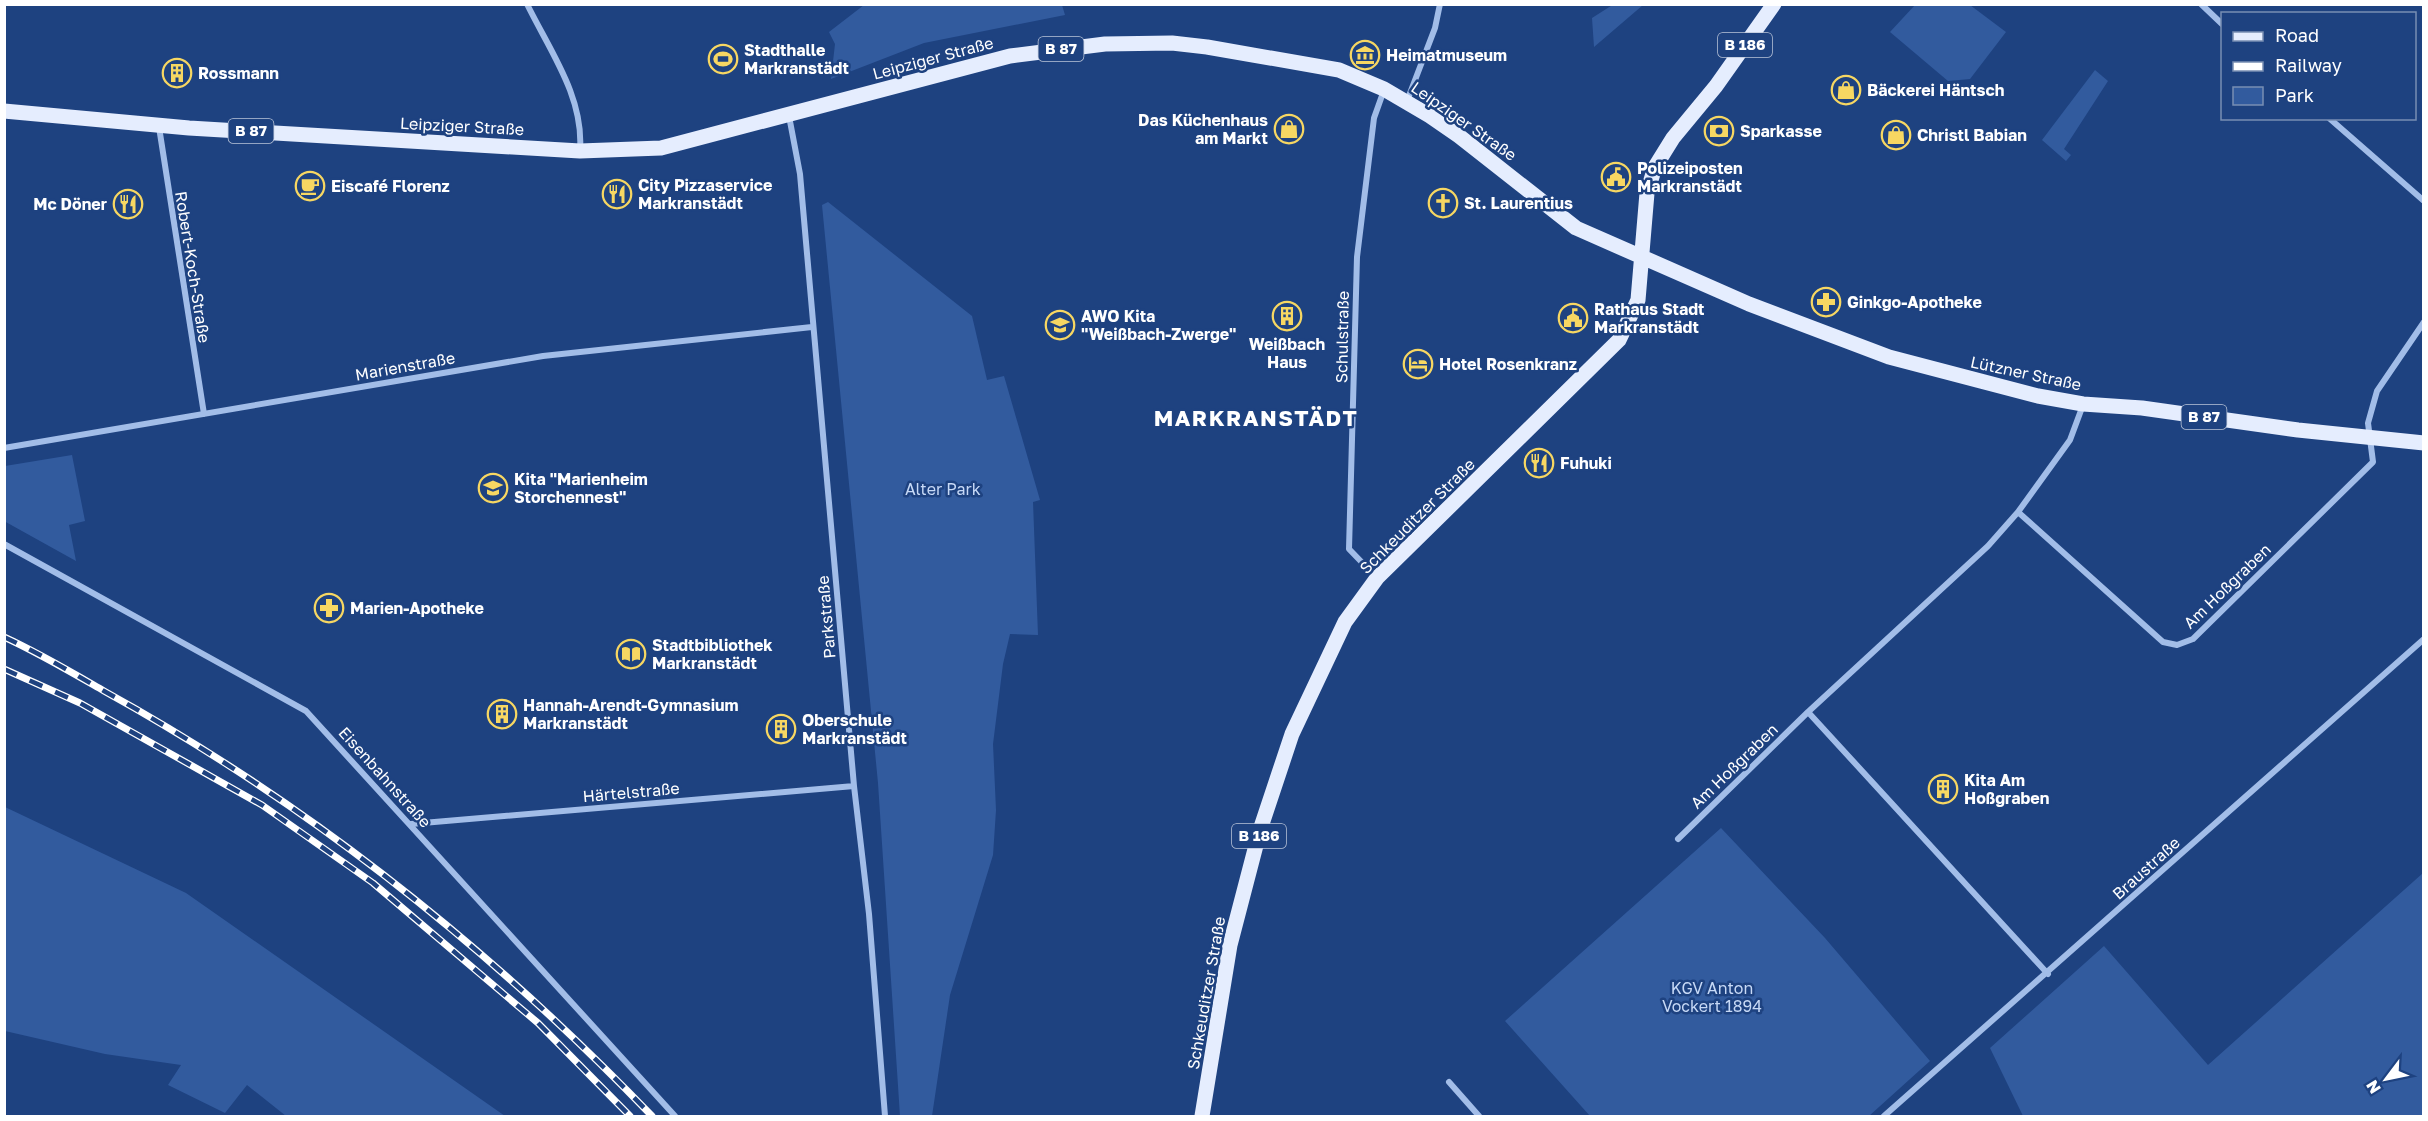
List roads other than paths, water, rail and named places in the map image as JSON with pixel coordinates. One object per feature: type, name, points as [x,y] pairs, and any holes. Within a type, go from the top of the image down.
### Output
[{"type":"main road","name":"B 186","points":[[1640,256],[1647,193],[1655,167],[1673,138],[1716,86],[1774,4]]},
{"type":"main road","name":"Leipziger Straße","points":[[4,111],[159,125],[580,151],[661,148],[1010,56],[1105,44],[1172,43],[1340,70],[1384,90],[1407,102],[1476,149],[1576,228],[1640,256]]},
{"type":"main road","name":"Lützner Straße","points":[[1640,256],[1749,304],[1889,357],[2038,396],[2083,404],[2142,408],[2424,443]]},
{"type":"main road","name":"Schkeuditzer Straße","points":[[1202,1116],[1230,945],[1260,830],[1292,734],[1345,622],[1377,578],[1619,340],[1638,300],[1640,256]]},
{"type":"street","points":[[527,4],[575,99],[581,129],[580,151]]},
{"type":"street","points":[[1407,102],[1435,28],[1440,4]]},
{"type":"street","points":[[2201,4],[2221,22]]},
{"type":"street","name":"Schulstraße","points":[[1377,578],[1349,549],[1357,257],[1374,118],[1384,90]]},
{"type":"street","name":"Parkstraße","points":[[789,115],[800,174],[854,786],[869,914],[885,1116]]},
{"type":"street","points":[[2331,120],[2424,201]]},
{"type":"street","name":"Robert-Koch-Straße","points":[[159,125],[160,148],[204,414]]},
{"type":"street","points":[[2371,438],[2368,423],[2377,391],[2424,322]]},
{"type":"street","name":"Marienstraße","points":[[4,448],[543,356],[812,327]]},
{"type":"street","name":"Am Hoßgraben","points":[[1678,839],[1808,712],[1988,546],[2018,512],[2070,440],[2083,404]]},
{"type":"street","name":"Am Hoßgraben","points":[[2018,512],[2163,642],[2177,645],[2193,639],[2373,462],[2371,438]]},
{"type":"street","name":"Eisenbahnstraße","points":[[4,544],[306,711],[411,824],[450,872],[675,1116]]},
{"type":"street","name":"Braustraße","points":[[1884,1116],[2048,974],[2424,639]]},
{"type":"street","points":[[1808,712],[2048,974]]},
{"type":"street","name":"Härtelstraße","points":[[411,824],[854,786]]},
{"type":"street","points":[[1449,1082],[1479,1116]]},
{"type":"railway","points":[[4,637],[55,663],[179,735],[253,781],[324,831],[394,883],[527,995],[591,1054],[652,1116]]},
{"type":"railway","points":[[4,669],[80,703],[262,805],[373,883],[538,1023],[630,1116]]},
{"type":"place","name":"Heimatmuseum","points":[[1365,55]]},
{"type":"place","name":"Stadthalle Markranstädt","points":[[723,59]]},
{"type":"place","name":"Rossmann","points":[[177,73]]},
{"type":"place","name":"Bäckerei Häntsch","points":[[1846,90]]},
{"type":"place","name":"Das Küchenhaus am Markt","points":[[1289,129]]},
{"type":"place","name":"Sparkasse","points":[[1719,131]]},
{"type":"place","name":"Christl Babian","points":[[1896,135]]},
{"type":"place","name":"Polizeiposten Markranstädt","points":[[1616,177]]},
{"type":"place","name":"Eiscafé Florenz","points":[[310,186]]},
{"type":"place","name":"City Pizzaservice Markranstädt","points":[[617,194]]},
{"type":"place","name":"St. Laurentius","points":[[1443,203]]},
{"type":"place","name":"Mc Döner","points":[[128,204]]},
{"type":"place","name":"Ginkgo-Apotheke","points":[[1826,302]]},
{"type":"place","name":"Weißbach Haus","points":[[1287,316]]},
{"type":"place","name":"Rathaus Stadt Markranstädt","points":[[1573,318]]},
{"type":"place","name":"AWO Kita \"Weißbach-Zwerge\"","points":[[1060,325]]},
{"type":"place","name":"Hotel Rosenkranz","points":[[1418,364]]},
{"type":"place","name":"Fuhuki","points":[[1539,463]]},
{"type":"place","name":"Kita \"Marienheim Storchennest\"","points":[[493,488]]},
{"type":"place","name":"Marien-Apotheke","points":[[329,608]]},
{"type":"place","name":"Stadtbibliothek Markranstädt","points":[[631,654]]},
{"type":"place","name":"Hannah-Arendt-Gymnasium Markranstädt","points":[[502,714]]},
{"type":"place","name":"Oberschule Markranstädt","points":[[781,729]]},
{"type":"place","name":"Kita Am Hoßgraben","points":[[1943,789]]},
{"type":"district","name":"MARKRANSTÄDT","points":[[1256,418]]},
{"type":"park label","name":"Alter Park","points":[[943,489]]},
{"type":"park label","name":"KGV Anton Vockert 1894","points":[[1712,997]]}]
